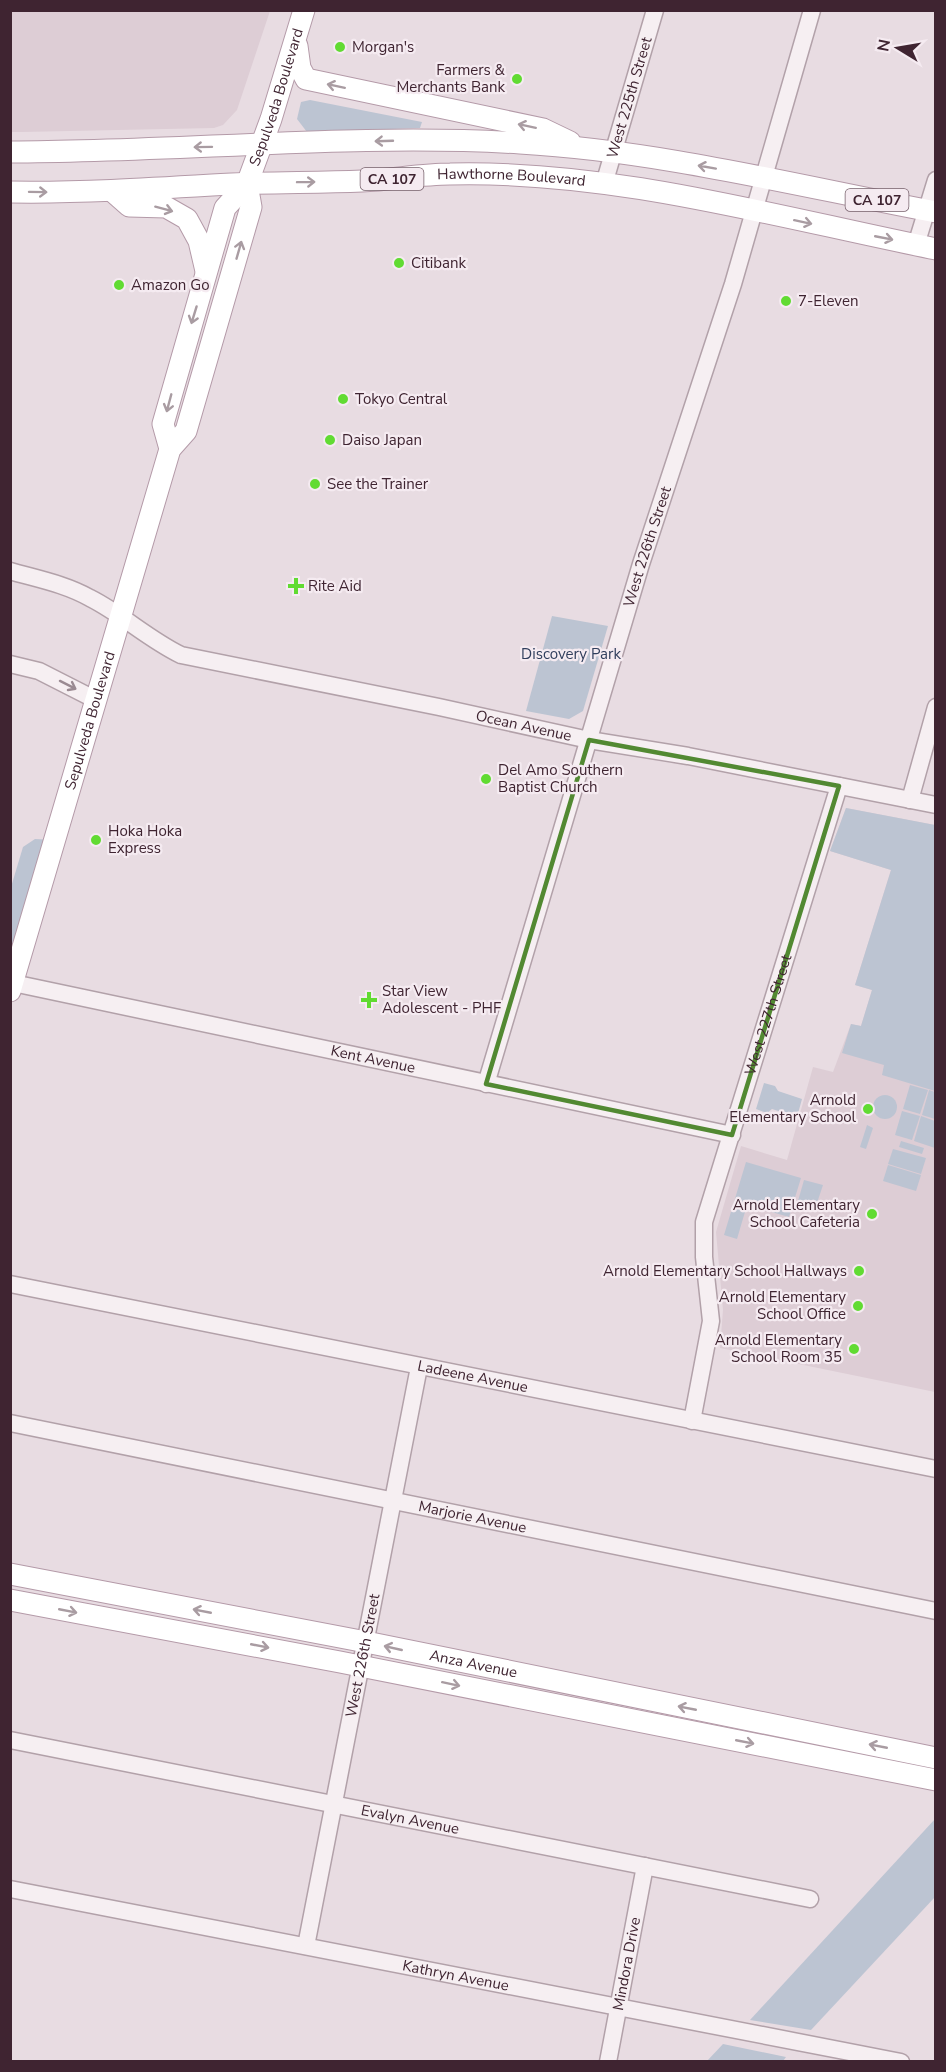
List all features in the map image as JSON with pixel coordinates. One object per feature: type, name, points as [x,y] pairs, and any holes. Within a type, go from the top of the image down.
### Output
[{"type":"main road","name":"Sepulveda Boulevard","points":[[171,449],[163,424],[225,208],[247,184],[304,10]]},
{"type":"main road","points":[[296,38],[300,68],[306,79],[543,129],[581,148]]},
{"type":"main road","name":"CA 107","points":[[10,152],[397,140],[519,143],[614,150],[765,177],[931,211]]},
{"type":"main road","name":"Hawthorne Boulevard","points":[[10,192],[112,191],[361,181],[450,174],[604,184],[754,211],[926,247]]},
{"type":"main road","name":"Sepulveda Boulevard","points":[[12,987],[171,449],[186,430],[251,207],[247,184]]},
{"type":"main road","points":[[112,191],[129,206],[166,207],[187,219],[199,241],[207,272]]},
{"type":"main road","name":"Anza Avenue","points":[[10,1574],[366,1642],[936,1758]]},
{"type":"main road","name":"Anza Avenue","points":[[10,1600],[361,1666],[936,1780]]},
{"type":"street","name":"West 225th Street","points":[[604,184],[655,10]]},
{"type":"street","name":"West 226th Street","points":[[486,1084],[529,931],[647,544],[765,177],[813,10]]},
{"type":"street","points":[[926,247],[936,180]]},
{"type":"street","name":"Ocean Avenue","points":[[10,572],[64,585],[121,616],[148,638],[181,656],[439,706],[589,740],[688,756],[936,805]]},
{"type":"street","points":[[10,664],[39,671],[96,700]]},
{"type":"street","points":[[910,800],[936,707]]},
{"type":"street","name":"West 227th Street","points":[[692,1421],[711,1321],[704,1222],[839,786]]},
{"type":"street","name":"Kent Avenue","points":[[12,987],[732,1135]]},
{"type":"street","name":"Ladeene Avenue","points":[[10,1284],[936,1469]]},
{"type":"street","name":"West 226th Street","points":[[306,1946],[419,1367]]},
{"type":"street","name":"Marjorie Avenue","points":[[10,1423],[936,1611]]},
{"type":"street","name":"Evalyn Avenue","points":[[10,1740],[810,1899]]},
{"type":"street","name":"Mindora Drive","points":[[608,2061],[645,1866]]},
{"type":"street","name":"Kathryn Avenue","points":[[10,1889],[901,2061]]},
{"type":"highlighted area","points":[[589,740],[839,786],[732,1135],[486,1084]]},
{"type":"shaded area","points":[[11,10],[270,11],[237,110],[223,125],[214,128],[11,132]]},
{"type":"shaded area","name":"Arnold Elementary School","points":[[846,808],[935,825],[935,1392],[720,1348],[723,1310],[716,1232],[741,1146],[787,1160],[813,1067],[833,1072],[851,1024],[861,1026],[872,990],[855,985],[891,870],[830,851]]},
{"type":"green space","points":[[310,100],[422,122],[420,128],[307,132],[297,119],[301,102]]},
{"type":"green space","name":"Discovery Park","points":[[552,616],[608,626],[583,711],[569,719],[526,711]]},
{"type":"green space","points":[[846,808],[935,825],[935,1091],[882,1075],[884,1065],[842,1053],[851,1024],[861,1026],[872,990],[855,985],[891,870],[830,851]]},
{"type":"green space","points":[[35,839],[55,840],[11,991],[11,887],[23,847]]},
{"type":"green space","points":[[764,1083],[775,1086],[778,1091],[802,1099],[797,1117],[772,1109],[767,1113],[756,1109]]},
{"type":"green space","points":[[910,1085],[928,1090],[920,1114],[903,1109]]},
{"type":"green space","points":[[929,1090],[935,1092],[935,1119],[922,1115]]},
{"type":"green space","points":[[885,1095],[893,1099],[897,1107],[893,1115],[885,1119],[877,1115],[873,1107],[877,1099]]},
{"type":"green space","points":[[902,1111],[920,1116],[912,1140],[895,1135]]},
{"type":"green space","points":[[921,1116],[935,1121],[935,1148],[914,1141]]},
{"type":"green space","points":[[867,1125],[873,1128],[866,1149],[860,1147]]},
{"type":"green space","points":[[901,1141],[924,1148],[922,1154],[899,1147]]},
{"type":"green space","points":[[893,1149],[926,1158],[921,1174],[888,1164]]},
{"type":"green space","points":[[746,1162],[801,1178],[789,1217],[747,1205],[737,1239],[724,1235]]},
{"type":"green space","points":[[888,1165],[921,1175],[916,1191],[883,1181]]},
{"type":"green space","points":[[804,1180],[823,1185],[816,1206],[798,1201]]},
{"type":"green space","points":[[935,1819],[935,1897],[811,2030],[750,2020]]},
{"type":"green space","points":[[723,2044],[786,2057],[783,2061],[707,2061]]},
{"type":"place","name":"Morgan's","points":[[340,47]]},
{"type":"place","name":"Farmers & Merchants Bank","points":[[517,79]]},
{"type":"place","name":"Citibank","points":[[399,263]]},
{"type":"place","name":"Amazon Go","points":[[119,285]]},
{"type":"place","name":"7-Eleven","points":[[786,301]]},
{"type":"place","name":"Tokyo Central","points":[[343,399]]},
{"type":"place","name":"Daiso Japan","points":[[330,440]]},
{"type":"place","name":"See the Trainer","points":[[315,484]]},
{"type":"place","name":"Rite Aid","points":[[296,586]]},
{"type":"place","name":"Del Amo Southern Baptist Church","points":[[486,779]]},
{"type":"place","name":"Hoka Hoka Express","points":[[96,840]]},
{"type":"place","name":"Star View Adolescent - PHF","points":[[369,1000]]},
{"type":"place","name":"Arnold Elementary School","points":[[868,1109]]},
{"type":"place","name":"Arnold Elementary School Cafeteria","points":[[872,1214]]},
{"type":"place","name":"Arnold Elementary School Hallways","points":[[859,1271]]},
{"type":"place","name":"Arnold Elementary School Office","points":[[858,1306]]},
{"type":"place","name":"Arnold Elementary School Room 35","points":[[854,1349]]}]
